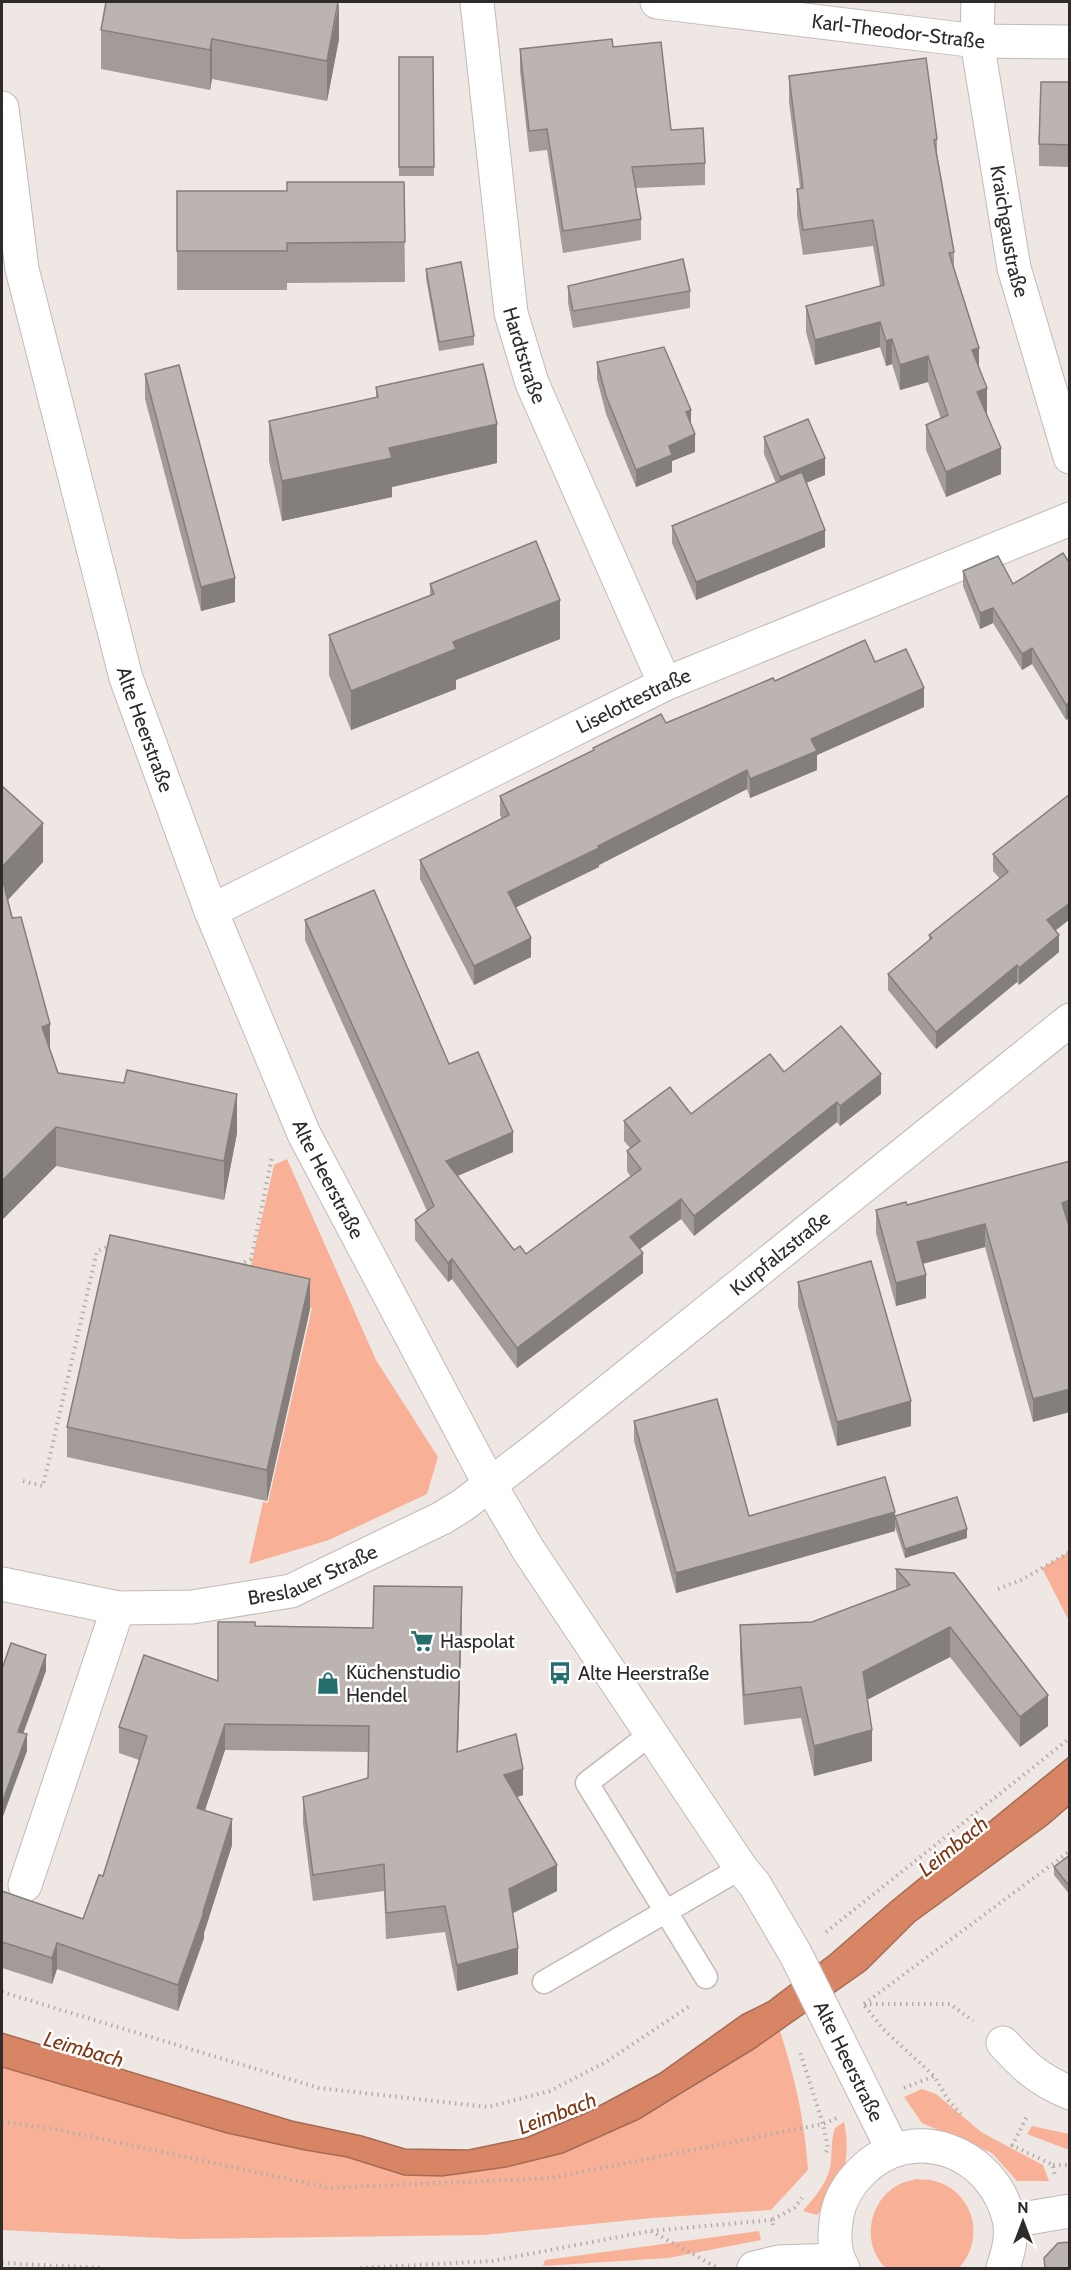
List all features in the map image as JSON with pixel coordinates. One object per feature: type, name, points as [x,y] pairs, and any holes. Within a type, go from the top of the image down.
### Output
[{"type":"street","name":"Hardtstraße","points":[[477,2],[511,313],[532,383],[665,684]]},
{"type":"street","name":"Karl-Theodor-Straße","points":[[657,2],[977,42],[1070,42]]},
{"type":"street","name":"Kraichgaustraße","points":[[978,2],[977,42],[1014,268],[1070,457]]},
{"type":"street","name":"Alte Heerstraße","points":[[2,108],[12,270],[126,678],[211,911],[304,1134],[490,1485],[529,1551],[741,1868],[807,1946],[830,2023],[893,2150]]},
{"type":"street","name":"Liselottestraße","points":[[211,911],[665,684],[1070,519]]},
{"type":"street","name":"Kurpfalzstraße","points":[[490,1485],[1070,1020]]},
{"type":"street","name":"Breslauer Straße","points":[[2,1584],[118,1608],[192,1607],[291,1591],[442,1518],[490,1485]]},
{"type":"street","points":[[25,1885],[118,1608]]},
{"type":"street","points":[[1003,2043],[1028,2070],[1046,2082],[1070,2093]]},
{"type":"street","points":[[754,2268],[779,2262],[840,2264],[834,2233],[838,2207],[850,2182],[869,2163],[893,2150],[924,2146],[954,2151],[980,2167],[1000,2192],[1010,2221],[1010,2247],[1003,2268]]},
{"type":"street","points":[[1010,2221],[1070,2211]]},
{"type":"lane","points":[[652,1733],[587,1783],[706,1977]]},
{"type":"lane","points":[[544,1982],[741,1868]]},
{"type":"path","points":[[230,1270],[251,1259],[274,1148],[304,1134]]},
{"type":"path","points":[[23,1480],[44,1486],[97,1251],[112,1245]]},
{"type":"path","points":[[998,1589],[1021,1580],[1070,1552]]},
{"type":"path","points":[[807,1946],[1070,1738]]},
{"type":"path","points":[[864,2004],[1070,1851]]},
{"type":"path","points":[[2,1992],[319,2088],[488,2107],[550,2091],[606,2062],[703,1997],[706,1977]]},
{"type":"path","points":[[860,1997],[883,2029],[934,2076]]},
{"type":"path","points":[[864,2004],[950,2004],[1003,2043]]},
{"type":"path","points":[[2,2122],[55,2129],[330,2188],[550,2178],[823,2124],[798,2044]]},
{"type":"path","points":[[1053,2165],[1070,2165]]},
{"type":"path","points":[[360,2268],[492,2261],[650,2231],[772,2220]]},
{"type":"path","points":[[650,2231],[720,2268]]},
{"type":"path","points":[[2,2263],[102,2268]]},
{"type":"shaded area","points":[[287,1159],[376,1360],[438,1457],[427,1494],[329,1540],[249,1564],[263,1502],[268,1503],[312,1308],[181,1278],[248,1278],[274,1165]]},
{"type":"shaded area","points":[[1069,1552],[1069,1621],[1042,1568]]},
{"type":"shaded area","points":[[1069,1757],[1069,1806],[1047,1825],[914,1922],[866,1970],[755,2048],[639,2119],[563,2153],[506,2167],[471,2172],[442,2176],[404,2175],[347,2157],[227,2133],[2,2067],[2,2033],[292,2121],[362,2136],[405,2149],[468,2150],[526,2138],[586,2113],[659,2074],[742,2015],[768,2002],[830,1955],[891,1902]]},
{"type":"shaded area","points":[[780,2031],[798,2100],[808,2170],[771,2210],[652,2218],[484,2235],[181,2239],[2,2230],[2,2067],[227,2133],[347,2157],[404,2175],[639,2119]]},
{"type":"shaded area","points":[[922,2089],[936,2094],[981,2132],[1043,2165],[1049,2181],[1017,2181],[992,2153],[922,2123],[904,2097]]},
{"type":"shaded area","points":[[844,2122],[846,2156],[838,2189],[817,2215],[803,2211],[817,2194],[828,2175],[835,2128]]},
{"type":"shaded area","points":[[1032,2126],[1069,2134],[1069,2150],[1027,2134]]},
{"type":"shaded area","points":[[916,2179],[933,2180],[948,2187],[959,2195],[967,2206],[974,2231],[972,2244],[959,2268],[886,2268],[873,2248],[871,2224],[880,2201],[900,2184]]},
{"type":"shaded area","points":[[759,2231],[761,2240],[668,2258],[543,2266],[545,2260]]},
{"type":"building","points":[[106,2],[338,2],[327,61],[212,39],[210,50],[101,30]]},
{"type":"building","points":[[612,39],[613,47],[661,42],[671,130],[703,128],[705,163],[632,167],[641,219],[563,231],[547,129],[529,131],[520,49]]},
{"type":"building","points":[[399,57],[433,57],[434,167],[399,167]]},
{"type":"building","points":[[926,58],[937,139],[934,140],[954,252],[949,253],[979,348],[972,350],[987,388],[977,392],[1001,448],[946,472],[926,425],[948,415],[928,356],[900,365],[892,339],[886,341],[880,322],[815,340],[806,306],[884,285],[873,220],[803,230],[797,189],[803,188],[789,76]]},
{"type":"building","points":[[1041,82],[1070,82],[1070,145],[1039,144]]},
{"type":"building","points":[[287,182],[404,182],[405,242],[287,243],[287,251],[177,251],[177,191],[287,191]]},
{"type":"building","points":[[683,259],[690,291],[573,311],[568,286]]},
{"type":"building","points":[[461,262],[474,336],[439,342],[426,269]]},
{"type":"building","points":[[664,347],[691,410],[686,412],[695,434],[669,446],[672,455],[636,470],[606,396],[597,362]]},
{"type":"building","points":[[483,364],[497,424],[389,448],[392,458],[282,481],[269,421],[378,397],[376,387]]},
{"type":"building","points":[[179,365],[235,578],[201,587],[145,374]]},
{"type":"building","points":[[808,419],[825,458],[780,477],[764,437]]},
{"type":"building","points":[[802,472],[825,530],[696,582],[672,526]]},
{"type":"building","points":[[536,541],[560,600],[453,642],[456,649],[351,691],[329,635],[434,594],[430,584]]},
{"type":"building","points":[[1063,553],[1070,564],[1070,702],[1066,705],[1032,648],[1022,654],[993,608],[980,613],[963,571],[998,556],[1013,584]]},
{"type":"building","points":[[865,640],[875,662],[906,649],[924,688],[811,739],[817,751],[750,779],[747,770],[598,846],[599,848],[508,892],[531,938],[474,966],[420,860],[509,815],[500,796],[661,714],[666,723],[773,678],[775,681]]},
{"type":"building","points":[[2,786],[43,823],[2,867]]},
{"type":"building","points":[[1070,794],[1070,903],[1047,920],[1059,935],[1019,968],[1017,965],[936,1032],[888,974],[932,938],[929,935],[1008,872],[993,854]]},
{"type":"building","points":[[2,877],[12,918],[21,917],[50,1024],[42,1027],[58,1073],[124,1083],[127,1070],[237,1094],[224,1161],[56,1127],[2,1181]]},
{"type":"building","points":[[374,890],[449,1064],[478,1052],[513,1132],[446,1161],[514,1250],[520,1246],[526,1254],[641,1169],[627,1151],[640,1141],[624,1121],[670,1087],[691,1114],[770,1054],[784,1072],[841,1026],[881,1074],[840,1106],[837,1102],[694,1216],[681,1199],[630,1237],[643,1253],[517,1348],[452,1259],[448,1263],[415,1220],[434,1206],[305,920]]},
{"type":"building","points":[[1070,1161],[1070,1200],[1062,1203],[1070,1230],[1070,1389],[1033,1399],[985,1224],[917,1242],[926,1275],[896,1283],[876,1210],[906,1202],[907,1205]]},
{"type":"building","points":[[110,1235],[310,1279],[267,1470],[67,1427]]},
{"type":"building","points":[[871,1261],[911,1401],[837,1422],[798,1282]]},
{"type":"building","points":[[717,1399],[749,1516],[885,1477],[895,1512],[676,1573],[634,1421]]},
{"type":"building","points":[[957,1497],[967,1529],[905,1549],[895,1516]]},
{"type":"building","points":[[896,1569],[954,1573],[1048,1695],[1020,1717],[950,1627],[863,1672],[872,1730],[814,1746],[801,1687],[744,1695],[740,1625],[812,1622],[910,1585]]},
{"type":"building","points":[[374,1586],[462,1587],[457,1752],[516,1734],[523,1769],[504,1775],[557,1865],[509,1889],[518,1948],[457,1965],[445,1906],[386,1913],[384,1864],[313,1875],[303,1797],[368,1778],[369,1726],[225,1724],[197,1808],[232,1819],[204,1912],[178,1985],[57,1943],[52,1958],[2,1942],[2,1891],[83,1919],[99,1875],[103,1876],[147,1736],[119,1727],[144,1655],[218,1681],[218,1622],[255,1622],[255,1626],[373,1628]]},
{"type":"building","points":[[11,1643],[46,1655],[18,1732],[27,1734],[2,1803],[2,1669]]},
{"type":"building","points":[[1070,1855],[1070,1887],[1054,1867]]},
{"type":"building","points":[[1070,2242],[1070,2268],[1045,2268],[1044,2258],[1058,2243]]},
{"type":"place","name":"Haspolat","points":[[422,1641]]},
{"type":"place","name":"Alte Heerstraße","points":[[560,1673]]},
{"type":"place","name":"Küchenstudio Hendel","points":[[328,1683]]},
{"type":"water label","name":"Leimbach","points":[[953,1846]]},
{"type":"water label","name":"Leimbach","points":[[84,2049]]},
{"type":"water label","name":"Leimbach","points":[[557,2113]]}]
